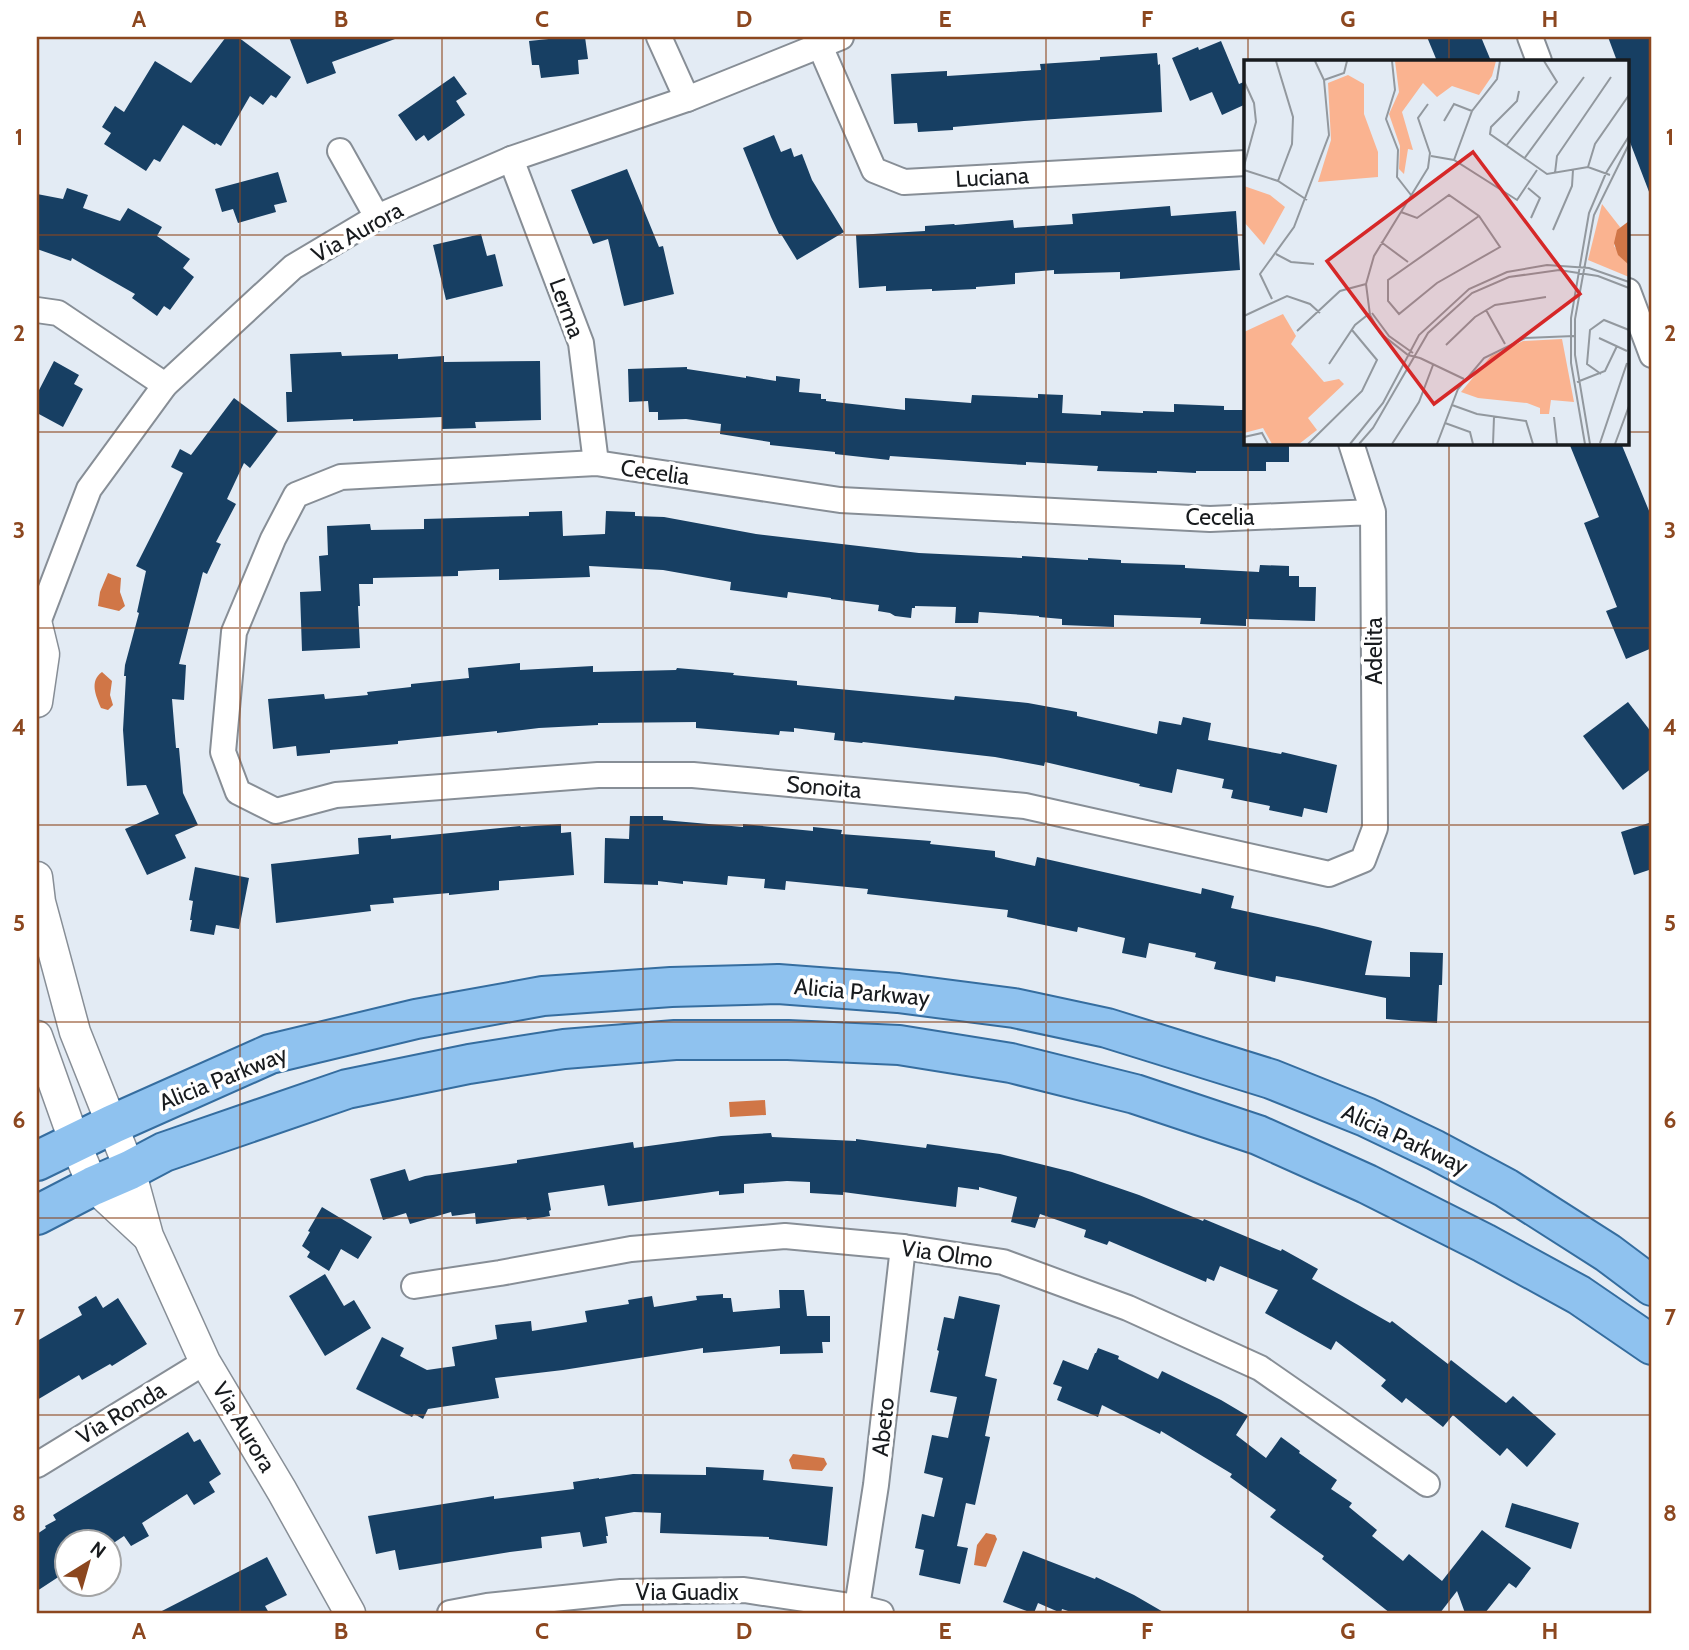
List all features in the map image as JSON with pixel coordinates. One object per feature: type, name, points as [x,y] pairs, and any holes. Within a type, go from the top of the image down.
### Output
[{"type":"main road","name":"Alicia Parkway","points":[[37,1161],[270,1054],[416,1019],[543,996],[671,987],[778,984],[898,993],[1014,1008],[1107,1028],[1271,1079],[1366,1117],[1506,1188],[1608,1253],[1652,1286]]},
{"type":"main road","name":"Alicia Parkway","points":[[37,1215],[163,1152],[347,1089],[469,1064],[564,1049],[675,1040],[788,1040],[899,1045],[1011,1063],[1135,1094],[1258,1135],[1367,1184],[1484,1243],[1579,1295],[1652,1345]]},
{"type":"street","points":[[659,37],[687,99]]},
{"type":"street","points":[[1530,37],[1539,60]]},
{"type":"street","name":"Via Aurora","points":[[37,702],[44,654],[37,625],[89,489],[165,386],[293,267],[377,217],[511,159],[687,99],[831,41]]},
{"type":"street","name":"Luciana","points":[[831,41],[874,170],[904,182],[1244,163]]},
{"type":"street","points":[[340,151],[377,217]]},
{"type":"street","name":"Lerma","points":[[511,159],[581,343],[596,463]]},
{"type":"street","points":[[1630,296],[1652,355]]},
{"type":"street","points":[[37,310],[58,313],[165,386]]},
{"type":"street","name":"Adelita","points":[[1352,444],[1373,512],[1375,828],[1363,860]]},
{"type":"street","name":"Cecelia","points":[[276,811],[238,792],[223,752],[234,632],[273,538],[296,495],[341,477],[596,463],[840,500],[1210,519],[1373,512]]},
{"type":"street","name":"Sonoita","points":[[276,811],[335,795],[598,775],[693,775],[1024,806],[1329,874],[1363,860]]},
{"type":"street","name":"Via Aurora","points":[[37,877],[40,902],[75,1032],[130,1170],[148,1236],[205,1362],[350,1613]]},
{"type":"street","name":"Via Aurora","points":[[37,1036],[93,1186],[148,1236]]},
{"type":"street","name":"Via Olmo","points":[[414,1286],[631,1249],[785,1236],[903,1247],[1003,1262],[1140,1313],[1260,1368],[1427,1484]]},
{"type":"street","name":"Abeto","points":[[857,1607],[876,1485],[903,1247]]},
{"type":"street","name":"Via Ronda","points":[[37,1465],[205,1362]]},
{"type":"street","name":"Via Guadix","points":[[450,1613],[487,1606],[634,1592],[744,1590],[881,1613]]},
{"type":"shaded area","points":[[108,573],[121,578],[120,592],[125,606],[119,611],[98,606],[100,592]]},
{"type":"shaded area","points":[[102,672],[112,681],[110,695],[113,705],[108,710],[101,708],[95,689],[96,680]]},
{"type":"shaded area","points":[[765,1100],[766,1115],[730,1117],[729,1102]]},
{"type":"shaded area","points":[[793,1454],[824,1458],[827,1464],[822,1471],[792,1469],[789,1460]]},
{"type":"shaded area","points":[[986,1533],[995,1535],[997,1539],[986,1567],[974,1565],[977,1545]]},
{"type":"building","points":[[226,37],[238,37],[291,77],[276,98],[271,95],[263,105],[250,96],[221,146],[183,125],[160,162],[154,159],[146,171],[104,144],[111,133],[102,127],[115,106],[124,112],[155,61],[191,83]]},
{"type":"building","points":[[289,37],[395,39],[332,62],[336,73],[307,84]]},
{"type":"building","points":[[585,37],[588,59],[578,60],[579,74],[541,78],[539,65],[532,65],[529,41]]},
{"type":"building","points":[[1427,37],[1481,37],[1491,60],[1437,60]]},
{"type":"building","points":[[1608,37],[1652,37],[1652,197],[1630,142],[1630,60],[1617,60]]},
{"type":"building","points":[[1221,41],[1239,84],[1244,82],[1244,105],[1222,115],[1212,92],[1190,101],[1172,58],[1198,47],[1199,50]]},
{"type":"building","points":[[1157,53],[1162,112],[1024,121],[918,132],[917,123],[894,124],[891,74],[947,71],[947,76],[1041,70],[1040,64]]},
{"type":"building","points":[[454,76],[467,94],[456,101],[465,115],[428,141],[424,135],[416,141],[398,115]]},
{"type":"building","points":[[774,135],[781,152],[791,148],[794,157],[802,154],[812,180],[844,232],[797,260],[779,234],[743,148]]},
{"type":"building","points":[[627,169],[659,247],[663,246],[674,294],[624,306],[608,239],[593,244],[571,190]]},
{"type":"building","points":[[278,172],[287,202],[274,205],[276,212],[238,223],[233,209],[222,212],[215,189]]},
{"type":"building","points":[[67,188],[88,195],[83,208],[120,221],[128,208],[162,227],[157,236],[190,259],[183,268],[194,277],[170,310],[164,306],[157,316],[132,298],[135,294],[72,258],[71,261],[37,249],[37,194],[63,199]]},
{"type":"building","points":[[1170,206],[1171,216],[1236,211],[1240,270],[1120,279],[1120,272],[1054,274],[1054,270],[1015,273],[1015,284],[976,289],[886,291],[886,286],[859,288],[856,235],[925,231],[925,226],[1013,220],[1014,228],[1073,224],[1072,214]]},
{"type":"building","points":[[481,234],[487,256],[495,254],[503,286],[446,300],[433,245]]},
{"type":"building","points":[[341,352],[342,356],[398,354],[398,359],[444,356],[444,362],[540,361],[541,420],[475,422],[476,428],[442,429],[442,417],[287,422],[286,392],[292,392],[290,354]]},
{"type":"building","points":[[54,361],[79,375],[74,384],[83,389],[63,427],[37,413],[37,394]]},
{"type":"building","points":[[687,367],[746,378],[776,381],[776,376],[800,379],[799,392],[821,394],[821,399],[826,401],[905,410],[905,398],[971,403],[972,395],[1038,398],[1038,394],[1063,395],[1062,413],[1101,415],[1101,411],[1174,412],[1174,404],[1224,406],[1224,410],[1244,410],[1244,444],[1289,444],[1289,462],[1266,462],[1266,471],[1157,473],[1097,471],[1098,466],[1026,462],[1026,465],[890,456],[889,460],[770,445],[770,442],[720,434],[721,424],[686,419],[658,420],[658,412],[649,412],[648,401],[629,402],[628,369]]},
{"type":"building","points":[[234,398],[278,431],[250,468],[244,463],[227,499],[236,504],[216,542],[221,544],[207,574],[203,572],[179,664],[186,665],[184,700],[172,699],[176,748],[179,748],[183,793],[198,825],[175,835],[186,858],[147,875],[125,829],[159,814],[146,785],[127,786],[123,730],[124,676],[146,571],[136,566],[183,473],[171,467],[180,449],[191,455]]},
{"type":"building","points":[[1569,444],[1621,444],[1652,518],[1652,648],[1626,659],[1606,611],[1617,607],[1584,523],[1599,517]]},
{"type":"building","points":[[562,511],[563,536],[605,534],[606,511],[635,512],[635,516],[664,517],[756,534],[919,553],[1088,558],[1121,560],[1121,563],[1185,565],[1185,568],[1259,572],[1260,565],[1289,566],[1289,576],[1299,576],[1299,587],[1316,587],[1315,621],[1246,619],[1246,626],[1200,624],[1201,618],[1114,615],[1114,627],[1062,625],[1062,619],[979,612],[978,623],[955,623],[956,607],[915,606],[912,608],[911,618],[878,611],[879,605],[788,592],[787,598],[730,590],[731,582],[663,570],[589,566],[590,577],[499,580],[499,569],[458,571],[458,576],[373,578],[373,584],[359,584],[360,648],[302,651],[300,592],[321,591],[319,556],[328,555],[327,526],[370,524],[371,530],[424,529],[424,519],[529,516],[529,512]]},
{"type":"building","points":[[520,663],[520,670],[593,666],[593,672],[677,668],[797,681],[797,685],[954,700],[955,696],[1028,703],[1077,712],[1077,716],[1157,734],[1159,721],[1181,725],[1183,717],[1211,723],[1208,740],[1281,754],[1282,752],[1337,765],[1327,813],[1304,808],[1302,817],[1269,810],[1270,806],[1231,798],[1233,790],[1222,788],[1224,779],[1177,769],[1172,793],[1045,762],[1044,766],[995,757],[834,740],[835,733],[794,728],[794,732],[780,731],[779,735],[696,728],[696,722],[598,723],[398,741],[398,744],[297,756],[296,746],[273,749],[268,699],[324,694],[325,699],[368,695],[367,692],[411,687],[411,684],[469,678],[468,668]]},
{"type":"building","points":[[1628,702],[1652,733],[1652,768],[1623,790],[1583,736]]},
{"type":"building","points":[[630,816],[663,816],[663,820],[743,827],[743,824],[813,831],[813,827],[842,830],[841,834],[931,841],[930,844],[995,851],[995,857],[1035,866],[1037,857],[1201,894],[1202,888],[1234,896],[1231,908],[1372,941],[1365,975],[1410,977],[1410,952],[1443,953],[1437,1023],[1386,1019],[1386,998],[1276,976],[1275,982],[1214,969],[1216,962],[1195,957],[1196,953],[1149,943],[1146,958],[1122,953],[1125,938],[1078,927],[1077,932],[1007,917],[1008,910],[867,894],[868,889],[786,881],[785,890],[764,888],[765,879],[728,876],[727,885],[683,881],[683,884],[658,881],[658,885],[604,883],[605,838],[629,839]]},
{"type":"building","points":[[1652,822],[1652,869],[1634,875],[1621,832]]},
{"type":"building","points":[[561,824],[561,833],[571,832],[574,875],[499,881],[499,890],[393,898],[394,903],[370,905],[371,911],[276,923],[271,864],[359,854],[358,838],[391,835],[391,839]]},
{"type":"building","points":[[195,867],[249,878],[239,929],[216,925],[214,935],[190,931],[193,901],[189,900]]},
{"type":"building","points":[[771,1133],[772,1137],[856,1139],[926,1148],[927,1144],[1000,1154],[1072,1172],[1203,1221],[1204,1219],[1281,1251],[1282,1249],[1318,1269],[1312,1279],[1390,1323],[1392,1321],[1448,1364],[1451,1360],[1506,1403],[1513,1396],[1556,1434],[1527,1467],[1507,1448],[1500,1456],[1453,1415],[1443,1427],[1406,1398],[1402,1403],[1381,1386],[1386,1380],[1336,1341],[1331,1350],[1265,1313],[1278,1290],[1220,1266],[1214,1281],[1207,1278],[1206,1282],[1109,1241],[1107,1245],[1084,1237],[1086,1230],[1040,1214],[1035,1228],[1011,1222],[1017,1197],[979,1187],[979,1190],[958,1187],[956,1207],[843,1192],[843,1195],[810,1193],[810,1182],[787,1181],[744,1184],[744,1193],[719,1195],[719,1191],[608,1206],[604,1185],[548,1193],[550,1216],[476,1224],[475,1213],[452,1216],[451,1212],[410,1224],[406,1213],[383,1220],[370,1179],[405,1169],[409,1181],[425,1176],[633,1142],[634,1148],[721,1136]]},
{"type":"building","points":[[322,1207],[372,1237],[358,1259],[341,1249],[329,1271],[307,1257],[310,1252],[302,1246]]},
{"type":"building","points":[[325,1274],[344,1306],[354,1300],[371,1328],[325,1356],[289,1296]]},
{"type":"building","points":[[779,1290],[804,1290],[807,1316],[830,1316],[830,1342],[822,1342],[823,1353],[780,1354],[780,1346],[703,1353],[703,1348],[495,1378],[499,1398],[428,1409],[423,1419],[414,1414],[412,1417],[356,1389],[382,1337],[404,1348],[400,1356],[427,1370],[455,1366],[452,1347],[497,1339],[495,1325],[531,1321],[532,1331],[587,1322],[585,1311],[629,1304],[628,1300],[652,1296],[654,1307],[697,1300],[696,1296],[723,1294],[723,1298],[731,1298],[733,1312],[780,1308]]},
{"type":"building","points":[[96,1296],[103,1308],[118,1298],[147,1344],[112,1366],[110,1364],[82,1380],[79,1375],[37,1400],[37,1341],[82,1315],[78,1307]]},
{"type":"building","points":[[959,1296],[1000,1305],[985,1376],[997,1379],[985,1436],[990,1437],[975,1505],[966,1503],[957,1546],[968,1548],[960,1584],[919,1575],[924,1550],[915,1548],[922,1514],[934,1517],[943,1478],[924,1473],[932,1435],[948,1438],[957,1397],[930,1392],[944,1317],[954,1319]]},
{"type":"building","points":[[1098,1348],[1119,1356],[1118,1359],[1158,1379],[1162,1371],[1248,1416],[1236,1435],[1266,1458],[1281,1437],[1337,1480],[1331,1489],[1352,1503],[1349,1507],[1377,1530],[1372,1536],[1403,1561],[1409,1554],[1442,1581],[1482,1530],[1531,1568],[1516,1588],[1509,1583],[1485,1613],[1465,1613],[1457,1591],[1440,1613],[1390,1613],[1322,1559],[1324,1556],[1270,1517],[1276,1510],[1230,1477],[1232,1474],[1161,1431],[1160,1434],[1102,1405],[1098,1417],[1057,1400],[1062,1387],[1053,1384],[1063,1360],[1088,1370]]},
{"type":"building","points":[[188,1432],[194,1442],[200,1439],[221,1474],[209,1482],[215,1492],[194,1505],[187,1494],[142,1523],[149,1536],[131,1546],[124,1536],[122,1537],[122,1528],[52,1528],[52,1581],[37,1591],[37,1534],[56,1520],[53,1515]]},
{"type":"building","points":[[706,1467],[764,1470],[763,1480],[833,1487],[827,1546],[769,1537],[660,1533],[661,1513],[634,1512],[605,1517],[607,1543],[583,1547],[580,1532],[541,1537],[542,1548],[399,1570],[395,1550],[376,1554],[368,1516],[494,1496],[494,1499],[574,1489],[573,1482],[599,1478],[633,1474],[706,1475]]},
{"type":"building","points":[[1512,1503],[1579,1523],[1571,1549],[1505,1527]]},
{"type":"building","points":[[1023,1551],[1095,1579],[1096,1577],[1165,1613],[1074,1613],[1062,1609],[1061,1613],[1038,1603],[1032,1613],[1003,1602]]},
{"type":"building","points":[[267,1557],[287,1595],[265,1606],[269,1613],[158,1613]]}]
